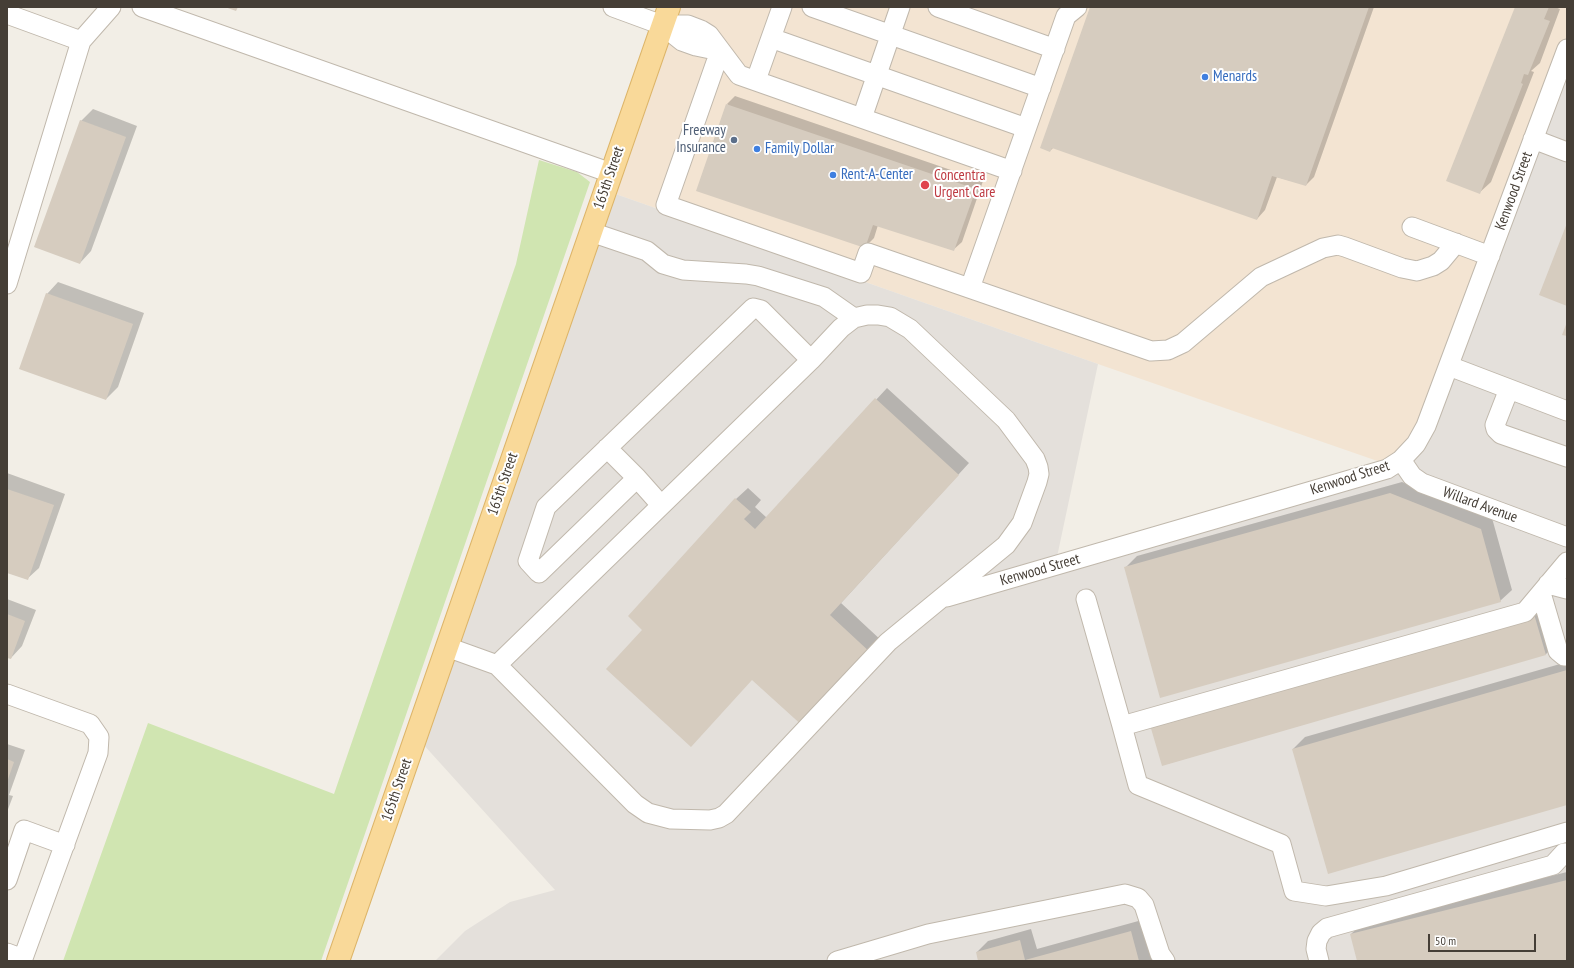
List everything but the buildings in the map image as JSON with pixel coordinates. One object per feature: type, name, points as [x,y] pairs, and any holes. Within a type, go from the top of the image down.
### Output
[{"type":"main road","name":"165th Street","points":[[338,961],[666,16]]},
{"type":"street","points":[[7,284],[11,253],[81,41],[111,7]]},
{"type":"street","points":[[142,7],[611,173]]},
{"type":"street","points":[[613,7],[666,16],[701,30],[708,35],[739,74],[1012,171]]},
{"type":"street","points":[[756,80],[782,7]]},
{"type":"street","points":[[812,7],[890,36],[1041,88]]},
{"type":"street","points":[[862,118],[900,7]]},
{"type":"street","points":[[938,7],[1055,49]]},
{"type":"street","points":[[970,288],[1066,16],[1073,8]]},
{"type":"street","points":[[7,14],[81,41]]},
{"type":"street","points":[[771,38],[1026,128]]},
{"type":"street","name":"Kenwood Street","points":[[940,599],[1386,469],[1401,460],[1416,444],[1426,426],[1567,49]]},
{"type":"street","points":[[720,51],[666,205],[861,273],[868,253],[1151,351],[1160,352],[1183,343],[1261,277],[1323,248],[1338,245],[1402,268],[1417,270],[1434,266],[1441,261],[1456,244]]},
{"type":"street","points":[[1533,139],[1567,152]]},
{"type":"street","points":[[1412,227],[1490,256]]},
{"type":"street","points":[[591,232],[647,251],[663,264],[673,268],[758,276],[824,297],[854,318]]},
{"type":"street","points":[[637,478],[539,574],[528,561],[546,507],[753,308],[761,310],[810,360]]},
{"type":"street","points":[[447,647],[497,665],[635,804],[648,813],[658,817],[671,819],[710,820],[719,818],[726,814],[888,642],[1006,545],[1022,523],[1037,482],[1039,474],[1035,458],[1006,420],[910,329],[890,317],[878,314],[854,318],[497,665]]},
{"type":"street","points":[[1449,366],[1567,411]]},
{"type":"street","points":[[1509,389],[1495,425],[1496,429],[1502,434],[1567,457]]},
{"type":"street","points":[[607,448],[661,505]]},
{"type":"street","name":"Willard Avenue","points":[[1401,460],[1412,476],[1422,483],[1567,537]]},
{"type":"street","points":[[1122,726],[1525,612],[1567,562]]},
{"type":"street","points":[[1545,588],[1567,589]]},
{"type":"street","points":[[1545,588],[1558,651],[1564,656],[1567,656]]},
{"type":"street","points":[[1086,599],[1138,785],[1281,844],[1294,891],[1326,896],[1386,886],[1567,832]]},
{"type":"street","points":[[7,694],[90,724],[99,738],[98,753],[65,845],[18,957]]},
{"type":"street","points":[[7,880],[24,830],[65,845]]},
{"type":"street","points":[[1319,961],[1316,949],[1317,942],[1321,933],[1327,928],[1553,865],[1567,853]]},
{"type":"street","points":[[837,961],[892,953],[928,934],[1125,894],[1138,898],[1144,905],[1160,954],[1165,961]]},
{"type":"shaded area","points":[[672,7],[1567,7],[1567,38],[1423,425],[1389,465],[607,191]]},
{"type":"shaded area","points":[[1567,56],[1567,961],[435,961],[465,931],[510,902],[555,890],[422,743],[607,191],[1098,364],[1054,571],[1404,460]]},
{"type":"green space","points":[[539,160],[577,172],[590,182],[321,961],[63,961],[148,723],[334,794],[516,264]]},
{"type":"place","name":"Menards","points":[[1205,77]]},
{"type":"place","name":"Freeway Insurance","points":[[734,140]]},
{"type":"place","name":"Family Dollar","points":[[757,149]]},
{"type":"place","name":"Rent-A-Center","points":[[833,175]]},
{"type":"place","name":"Concentra Urgent Care","points":[[925,185]]}]
